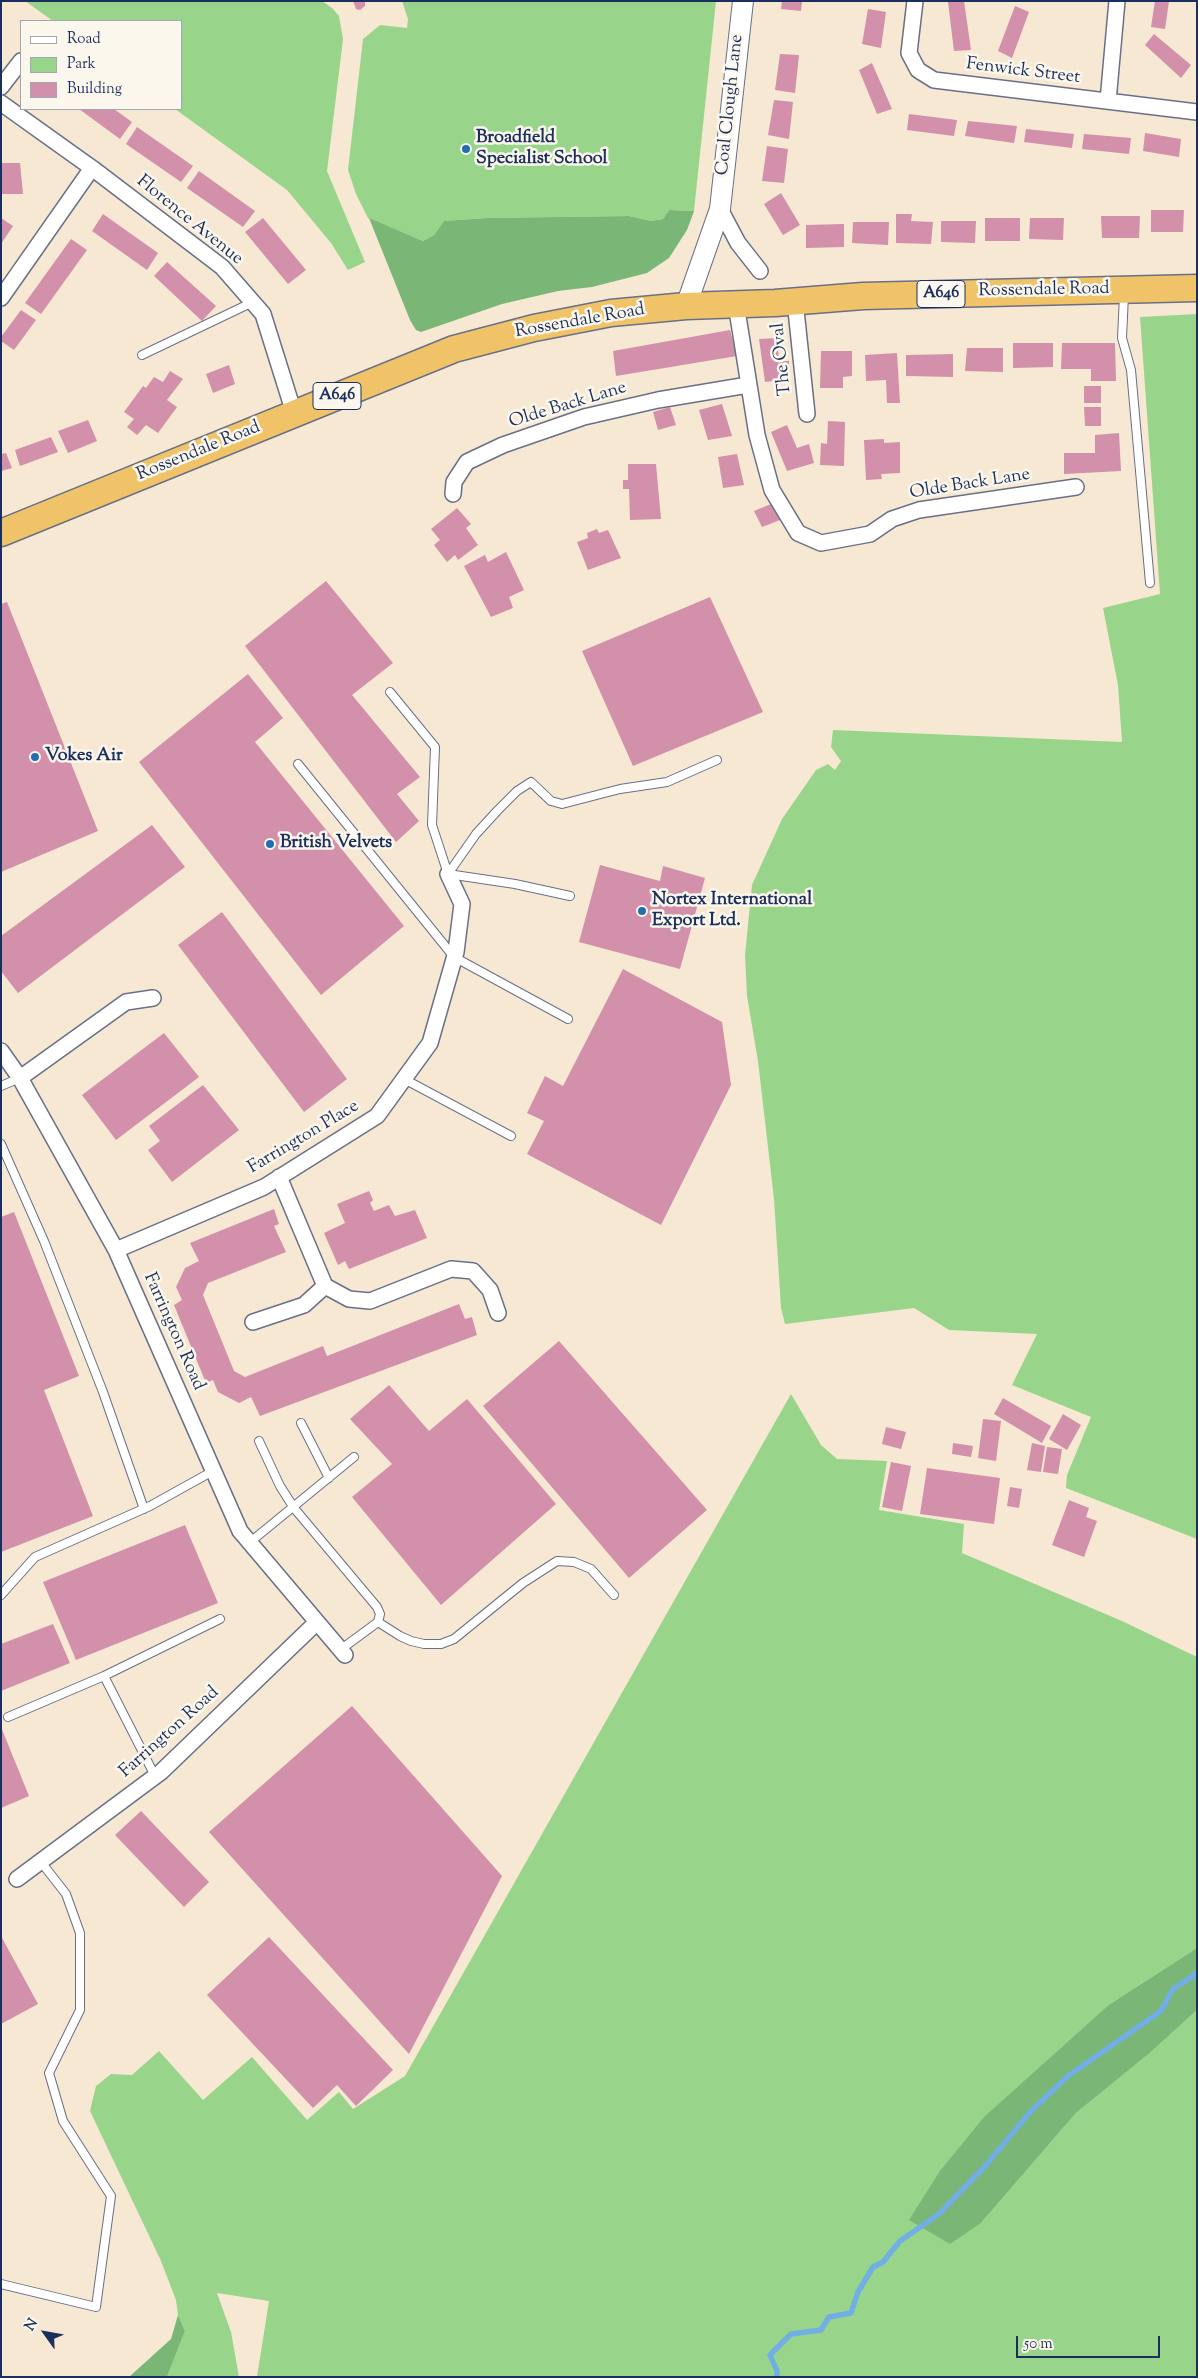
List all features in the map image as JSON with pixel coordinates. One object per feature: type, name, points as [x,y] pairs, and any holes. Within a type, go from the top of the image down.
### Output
[{"type":"highway","name":"Rossendale Road","points":[[1,533],[294,413],[454,350],[534,328],[611,313],[686,306],[863,296],[1197,288]]},
{"type":"street","name":"Coal Clough Lane","points":[[686,306],[720,209],[743,1]]},
{"type":"street","name":"Fenwick Street","points":[[915,1],[909,53],[918,70],[934,80],[1197,112]]},
{"type":"street","points":[[1108,101],[1117,1]]},
{"type":"street","points":[[1,87],[20,62]]},
{"type":"street","name":"Florence Avenue","points":[[1,103],[92,168],[222,267],[264,314],[294,413]]},
{"type":"street","points":[[1,298],[92,168]]},
{"type":"street","points":[[720,209],[738,243],[760,271]]},
{"type":"street","name":"The Oval","points":[[796,301],[807,414]]},
{"type":"street","name":"Olde Back Lane","points":[[736,304],[757,436],[772,490],[798,533],[821,543],[870,534],[892,519],[919,510],[1076,487]]},
{"type":"street","name":"Olde Back Lane","points":[[454,494],[454,482],[468,462],[503,445],[584,417],[658,400],[748,385]]},
{"type":"street","name":"Farrington Place","points":[[116,1250],[264,1186],[377,1116],[430,1043],[454,957],[462,904],[448,874]]},
{"type":"street","points":[[20,1078],[126,1002],[153,998]]},
{"type":"street","name":"Farrington Road","points":[[1,1051],[20,1078],[116,1250],[240,1531],[343,1653]]},
{"type":"street","points":[[279,1177],[325,1286],[349,1299],[370,1300],[451,1269],[472,1271],[490,1290],[498,1313]]},
{"type":"street","points":[[253,1322],[304,1305],[325,1286]]},
{"type":"street","name":"Farrington Road","points":[[17,1879],[155,1776],[316,1623]]},
{"type":"lane","points":[[1124,290],[1122,338],[1131,370],[1150,583]]},
{"type":"lane","points":[[142,355],[253,302]]},
{"type":"lane","points":[[390,692],[435,747],[432,825],[448,874]]},
{"type":"lane","points":[[448,874],[476,834],[517,791],[531,782],[551,801],[562,804],[620,789],[667,782],[717,760]]},
{"type":"lane","points":[[298,764],[454,957],[568,1019]]},
{"type":"lane","points":[[448,874],[514,884],[570,896]]},
{"type":"lane","points":[[1,1086],[20,1078]]},
{"type":"lane","points":[[404,1079],[511,1136]]},
{"type":"lane","points":[[1,1144],[44,1241],[103,1392],[144,1509]]},
{"type":"lane","points":[[300,1423],[329,1478]]},
{"type":"lane","points":[[259,1441],[280,1486],[294,1508],[377,1607],[380,1614],[378,1622],[343,1653]]},
{"type":"lane","points":[[249,1542],[294,1508],[354,1457]]},
{"type":"lane","points":[[1,1596],[35,1556],[144,1509],[213,1471]]},
{"type":"lane","points":[[378,1622],[412,1641],[424,1644],[441,1644],[454,1639],[523,1583],[557,1561],[574,1562],[591,1569],[614,1595]]},
{"type":"lane","points":[[8,1717],[104,1676],[220,1619]]},
{"type":"lane","points":[[104,1676],[155,1776]]},
{"type":"lane","points":[[1,2284],[96,2307],[112,2196],[63,2121],[49,2073],[80,2010],[80,1933],[66,1894],[41,1862]]},
{"type":"green space","points":[[25,1],[322,1],[332,8],[339,16],[343,39],[327,171],[365,262],[348,270],[331,243],[287,190],[176,110],[182,110],[182,20],[52,20]]},
{"type":"green space","points":[[402,1],[716,1],[694,211],[669,210],[663,219],[651,221],[629,216],[487,218],[444,221],[434,235],[423,241],[368,218],[356,194],[348,170],[363,39],[380,25],[407,28],[408,19]]},
{"type":"green space","points":[[669,210],[694,211],[687,230],[669,258],[647,273],[592,287],[558,291],[502,304],[421,332],[416,330],[410,320],[369,218],[423,241],[434,235],[444,221],[487,218],[629,216],[651,221],[663,219]]},
{"type":"green space","points":[[1197,314],[1197,1539],[1066,1488],[1067,1475],[1091,1417],[1012,1385],[1037,1334],[949,1330],[914,1308],[785,1324],[781,1308],[774,1199],[758,1061],[747,996],[745,955],[752,885],[782,819],[816,770],[828,764],[835,770],[841,761],[831,747],[833,730],[1122,742],[1118,685],[1103,608],[1160,594],[1140,317]]},
{"type":"green space","points":[[791,1394],[821,1445],[837,1459],[887,1461],[879,1510],[964,1524],[962,1553],[1122,1621],[1197,1657],[1197,1948],[1110,2004],[981,2223],[1076,2113],[1151,2052],[1197,2010],[1197,2377],[257,2377],[269,2301],[217,2293],[231,2332],[239,2377],[167,2377],[185,2331],[178,2315],[176,2300],[161,2261],[90,2111],[96,2086],[111,2074],[132,2075],[159,2051],[203,2100],[252,2057],[307,2120],[339,2092],[353,2109],[405,2076]]},
{"type":"green space","points":[[1197,1948],[1197,2010],[1151,2052],[1076,2113],[981,2223],[950,2244],[909,2220],[940,2171],[984,2117],[1110,2004]]},
{"type":"green space","points":[[178,2315],[185,2331],[167,2377],[129,2377],[171,2339]]},
{"type":"building","points":[[353,1],[365,1],[365,6],[360,10],[356,9]]},
{"type":"building","points":[[782,1],[802,1],[801,11],[781,9]]},
{"type":"building","points":[[964,1],[971,50],[954,51],[948,2]]},
{"type":"building","points":[[1155,1],[1169,1],[1165,29],[1151,27]]},
{"type":"building","points":[[1015,6],[1029,12],[1012,58],[998,51]]},
{"type":"building","points":[[868,9],[886,12],[881,48],[862,44]]},
{"type":"building","points":[[1154,34],[1191,65],[1181,78],[1145,45]]},
{"type":"building","points":[[780,54],[799,55],[795,93],[775,90]]},
{"type":"building","points":[[872,63],[892,109],[877,114],[859,70]]},
{"type":"building","points":[[774,100],[793,102],[789,139],[768,135]]},
{"type":"building","points":[[80,110],[115,110],[132,122],[120,139]]},
{"type":"building","points":[[909,114],[957,120],[954,136],[907,130]]},
{"type":"building","points":[[968,121],[1017,126],[1014,143],[965,136]]},
{"type":"building","points":[[137,127],[193,166],[181,182],[126,144]]},
{"type":"building","points":[[1026,129],[1074,134],[1072,148],[1024,142]]},
{"type":"building","points":[[1145,133],[1181,139],[1179,157],[1143,151]]},
{"type":"building","points":[[1084,134],[1131,138],[1129,154],[1082,149]]},
{"type":"building","points":[[767,146],[788,149],[784,183],[762,181]]},
{"type":"building","points":[[1,163],[20,163],[23,194],[2,194]]},
{"type":"building","points":[[199,171],[255,211],[243,227],[187,188]]},
{"type":"building","points":[[781,193],[800,225],[783,235],[764,204]]},
{"type":"building","points":[[1151,210],[1184,210],[1183,232],[1151,232]]},
{"type":"building","points":[[103,214],[158,253],[147,270],[92,231]]},
{"type":"building","points":[[896,214],[912,214],[911,221],[933,222],[931,244],[896,243]]},
{"type":"building","points":[[1101,216],[1140,216],[1139,238],[1102,238]]},
{"type":"building","points":[[1,218],[13,226],[1,244]]},
{"type":"building","points":[[263,218],[306,270],[288,284],[245,232]]},
{"type":"building","points":[[985,218],[1020,218],[1020,241],[985,241]]},
{"type":"building","points":[[1030,218],[1064,218],[1063,240],[1029,239]]},
{"type":"building","points":[[941,221],[976,221],[975,243],[941,242]]},
{"type":"building","points":[[853,222],[889,222],[888,245],[852,243]]},
{"type":"building","points":[[844,224],[844,247],[806,248],[806,225]]},
{"type":"building","points":[[71,239],[87,250],[41,314],[25,303]]},
{"type":"building","points":[[167,262],[216,306],[202,321],[154,276]]},
{"type":"building","points":[[21,310],[36,320],[14,350],[1,341],[1,337]]},
{"type":"building","points":[[730,330],[737,356],[616,376],[613,351]]},
{"type":"building","points":[[777,338],[779,361],[789,361],[789,379],[765,382],[759,339]]},
{"type":"building","points":[[1013,343],[1053,343],[1053,367],[1013,368]]},
{"type":"building","points":[[1062,343],[1115,343],[1116,381],[1091,381],[1091,369],[1061,369]]},
{"type":"building","points":[[967,348],[1003,348],[1003,372],[965,371]]},
{"type":"building","points":[[821,351],[852,351],[852,376],[843,377],[843,388],[820,388]]},
{"type":"building","points":[[897,353],[900,403],[887,403],[886,380],[866,381],[865,355]]},
{"type":"building","points":[[953,354],[953,377],[906,376],[906,355]]},
{"type":"building","points":[[229,365],[235,384],[213,393],[206,374]]},
{"type":"building","points":[[170,371],[183,379],[167,400],[177,407],[158,433],[146,425],[137,435],[127,427],[134,419],[124,412],[143,386],[146,388],[154,377],[163,382]]},
{"type":"building","points":[[1084,386],[1101,386],[1101,403],[1084,403]]},
{"type":"building","points":[[722,404],[732,436],[708,440],[699,410]]},
{"type":"building","points":[[670,407],[676,425],[658,430],[653,412]]},
{"type":"building","points":[[1084,407],[1101,407],[1101,426],[1085,426]]},
{"type":"building","points":[[88,420],[97,441],[68,453],[58,431]]},
{"type":"building","points":[[828,421],[845,422],[844,466],[820,465],[821,443],[827,444]]},
{"type":"building","points":[[787,425],[797,448],[809,444],[814,463],[787,471],[771,432]]},
{"type":"building","points":[[1119,433],[1121,471],[1064,474],[1064,453],[1095,453],[1095,435]]},
{"type":"building","points":[[51,437],[58,452],[20,466],[15,450]]},
{"type":"building","points":[[884,439],[884,443],[900,442],[900,473],[881,474],[882,479],[866,480],[864,440]]},
{"type":"building","points":[[6,453],[12,468],[1,471],[1,454]]},
{"type":"building","points":[[737,454],[744,485],[723,488],[718,457]]},
{"type":"building","points":[[628,464],[656,464],[661,519],[630,520],[629,489],[623,489],[623,480],[628,480]]},
{"type":"building","points":[[771,504],[780,520],[762,527],[754,511]]},
{"type":"building","points":[[457,508],[471,524],[466,528],[478,545],[458,560],[455,555],[447,562],[434,545],[440,540],[431,529]]},
{"type":"building","points":[[597,529],[599,533],[608,530],[621,558],[588,570],[577,542],[588,538],[587,533]]},
{"type":"building","points":[[506,552],[524,590],[509,597],[513,608],[491,617],[464,566],[485,555],[488,562]]},
{"type":"building","points":[[326,581],[393,663],[352,695],[420,777],[397,794],[419,821],[396,842],[245,646]]},
{"type":"building","points":[[710,597],[763,712],[633,766],[582,651]]},
{"type":"building","name":"Vokes Air","points":[[7,602],[98,831],[1,872],[1,604]]},
{"type":"building","name":"British Velvets","points":[[248,674],[283,718],[255,742],[404,926],[321,995],[139,762]]},
{"type":"building","points":[[152,825],[185,867],[18,993],[1,971],[1,936]]},
{"type":"building","name":"Nortex International Export Ltd.","points":[[600,865],[660,881],[663,866],[705,878],[680,969],[579,942]]},
{"type":"building","points":[[222,912],[347,1079],[304,1112],[178,945]]},
{"type":"building","points":[[623,969],[722,1022],[731,1085],[661,1225],[527,1154],[544,1121],[527,1113],[545,1076],[563,1086]]},
{"type":"building","points":[[164,1033],[199,1077],[116,1140],[82,1095]]},
{"type":"building","points":[[203,1085],[239,1130],[172,1182],[148,1150],[160,1141],[149,1126]]},
{"type":"building","points":[[369,1191],[373,1200],[370,1203],[374,1211],[389,1205],[395,1216],[415,1210],[427,1238],[349,1269],[345,1261],[338,1265],[324,1233],[345,1223],[337,1204]]},
{"type":"building","points":[[274,1209],[279,1224],[274,1226],[286,1252],[208,1283],[203,1295],[234,1371],[245,1377],[323,1346],[327,1356],[459,1304],[465,1319],[472,1317],[477,1335],[260,1416],[251,1397],[239,1403],[218,1392],[213,1380],[206,1383],[174,1305],[182,1300],[176,1287],[185,1268],[199,1261],[190,1243]]},
{"type":"building","points":[[14,1212],[79,1376],[44,1390],[93,1516],[1,1552],[1,1217]]},
{"type":"building","points":[[559,1341],[707,1510],[629,1578],[483,1406]]},
{"type":"building","points":[[389,1385],[429,1431],[467,1399],[556,1504],[441,1605],[352,1497],[392,1464],[350,1419]]},
{"type":"building","points":[[1003,1398],[1051,1426],[1042,1443],[994,1414]]},
{"type":"building","points":[[1063,1414],[1081,1425],[1067,1450],[1049,1439]]},
{"type":"building","points":[[983,1419],[1001,1421],[996,1461],[978,1458]]},
{"type":"building","points":[[886,1427],[906,1432],[901,1449],[882,1444]]},
{"type":"building","points":[[953,1443],[973,1446],[971,1457],[952,1454]]},
{"type":"building","points":[[1032,1443],[1045,1446],[1041,1472],[1027,1470]]},
{"type":"building","points":[[1047,1447],[1062,1449],[1058,1474],[1043,1472]]},
{"type":"building","points":[[891,1462],[911,1466],[902,1511],[882,1507]]},
{"type":"building","points":[[927,1468],[1000,1478],[994,1524],[920,1514]]},
{"type":"building","points":[[1010,1487],[1022,1489],[1019,1508],[1007,1506]]},
{"type":"building","points":[[1069,1500],[1089,1508],[1086,1517],[1097,1521],[1084,1557],[1052,1545]]},
{"type":"building","points":[[185,1525],[218,1603],[76,1660],[43,1582]]},
{"type":"building","points":[[53,1624],[70,1663],[1,1691],[1,1644]]},
{"type":"building","points":[[352,1706],[502,1876],[409,2054],[209,1832]]},
{"type":"building","points":[[1,1727],[29,1796],[1,1808]]},
{"type":"building","points":[[141,1811],[209,1882],[184,1907],[115,1835]]},
{"type":"building","points":[[1,1936],[38,2004],[1,2024]]},
{"type":"building","points":[[269,1937],[393,2070],[356,2106],[337,2085],[313,2108],[207,1995]]},
{"type":"waterway","points":[[777,2377],[777,2371],[770,2355],[791,2334],[821,2330],[829,2317],[851,2313],[858,2292],[873,2267],[883,2262],[900,2241],[939,2214],[986,2165],[1031,2111],[1068,2076],[1161,2011],[1173,1989],[1197,1973]]},
{"type":"place","name":"Broadfield Specialist School","points":[[466,149]]},
{"type":"place","name":"Vokes Air","points":[[35,757]]},
{"type":"place","name":"British Velvets","points":[[270,844]]},
{"type":"place","name":"Nortex International Export Ltd.","points":[[642,911]]}]
